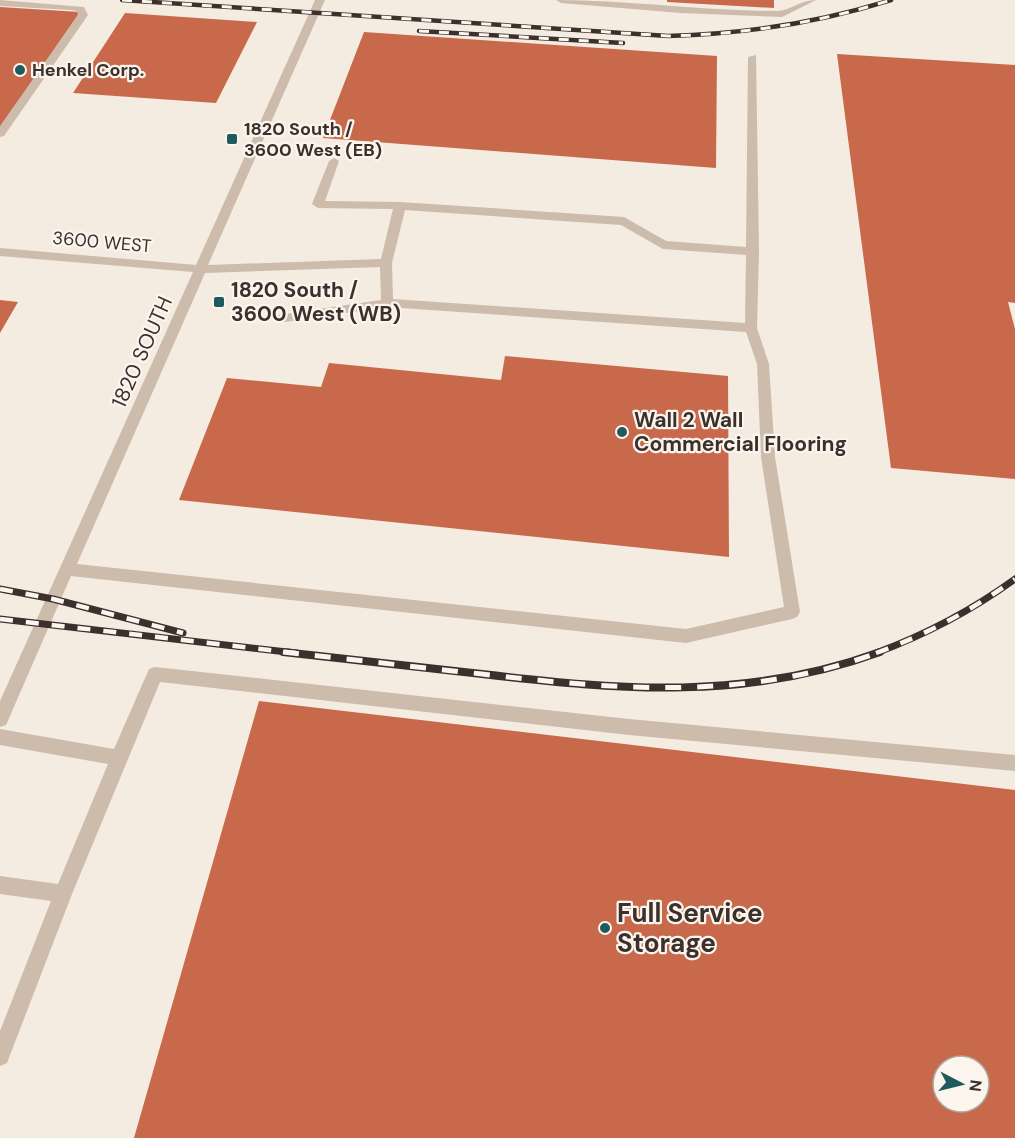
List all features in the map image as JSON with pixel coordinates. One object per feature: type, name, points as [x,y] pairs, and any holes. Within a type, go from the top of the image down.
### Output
[{"type":"street","name":"1820 SOUTH","points":[[0,719],[320,0]]},
{"type":"street","points":[[561,0],[681,10],[782,14],[812,0]]},
{"type":"street","points":[[0,3],[70,7],[81,9],[83,15],[0,134]]},
{"type":"street","points":[[67,569],[686,636],[792,612],[768,457],[763,364],[751,328],[753,57]]},
{"type":"street","points":[[334,161],[318,204],[400,206],[624,221],[663,244],[753,252]]},
{"type":"street","points":[[387,303],[386,263],[400,206]]},
{"type":"street","name":"3600 WEST","points":[[0,252],[200,269],[386,263]]},
{"type":"street","points":[[278,319],[387,303],[751,328]]},
{"type":"street","points":[[0,1056],[63,894],[155,674],[629,727],[1015,763]]},
{"type":"street","points":[[0,737],[119,758]]},
{"type":"street","points":[[0,885],[63,894]]},
{"type":"building","points":[[667,0],[774,0],[774,8],[667,2]]},
{"type":"building","name":"Henkel Corp.","points":[[0,7],[80,12],[0,128]]},
{"type":"building","points":[[125,13],[257,22],[216,103],[73,93]]},
{"type":"building","points":[[364,32],[717,56],[716,168],[323,138]]},
{"type":"building","points":[[837,54],[1015,65],[1015,303],[1008,302],[1015,329],[1015,479],[891,468]]},
{"type":"building","points":[[0,300],[18,302],[0,333]]},
{"type":"building","points":[[505,356],[728,376],[729,557],[179,500],[227,378],[321,387],[329,363],[501,380]]},
{"type":"building","name":"Full Service Storage","points":[[259,701],[1015,790],[1015,1138],[134,1138]]},
{"type":"railway","points":[[122,0],[668,36],[725,33],[781,26],[836,15],[891,0]]},
{"type":"railway","points":[[419,31],[623,43]]},
{"type":"railway","points":[[876,653],[948,621],[1015,579]]},
{"type":"railway","points":[[0,589],[53,599],[183,633]]},
{"type":"railway","points":[[0,619],[296,653]]},
{"type":"railway","points":[[283,652],[533,680],[633,687],[732,685],[830,668],[880,652]]},
{"type":"place","name":"Henkel Corp.","points":[[20,70]]},
{"type":"place","name":"1820 South / 3600 West (EB)","points":[[232,139]]},
{"type":"place","name":"1820 South / 3600 West (WB)","points":[[219,302]]},
{"type":"place","name":"Wall 2 Wall Commercial Flooring","points":[[622,432]]},
{"type":"place","name":"Full Service Storage","points":[[605,928]]}]
